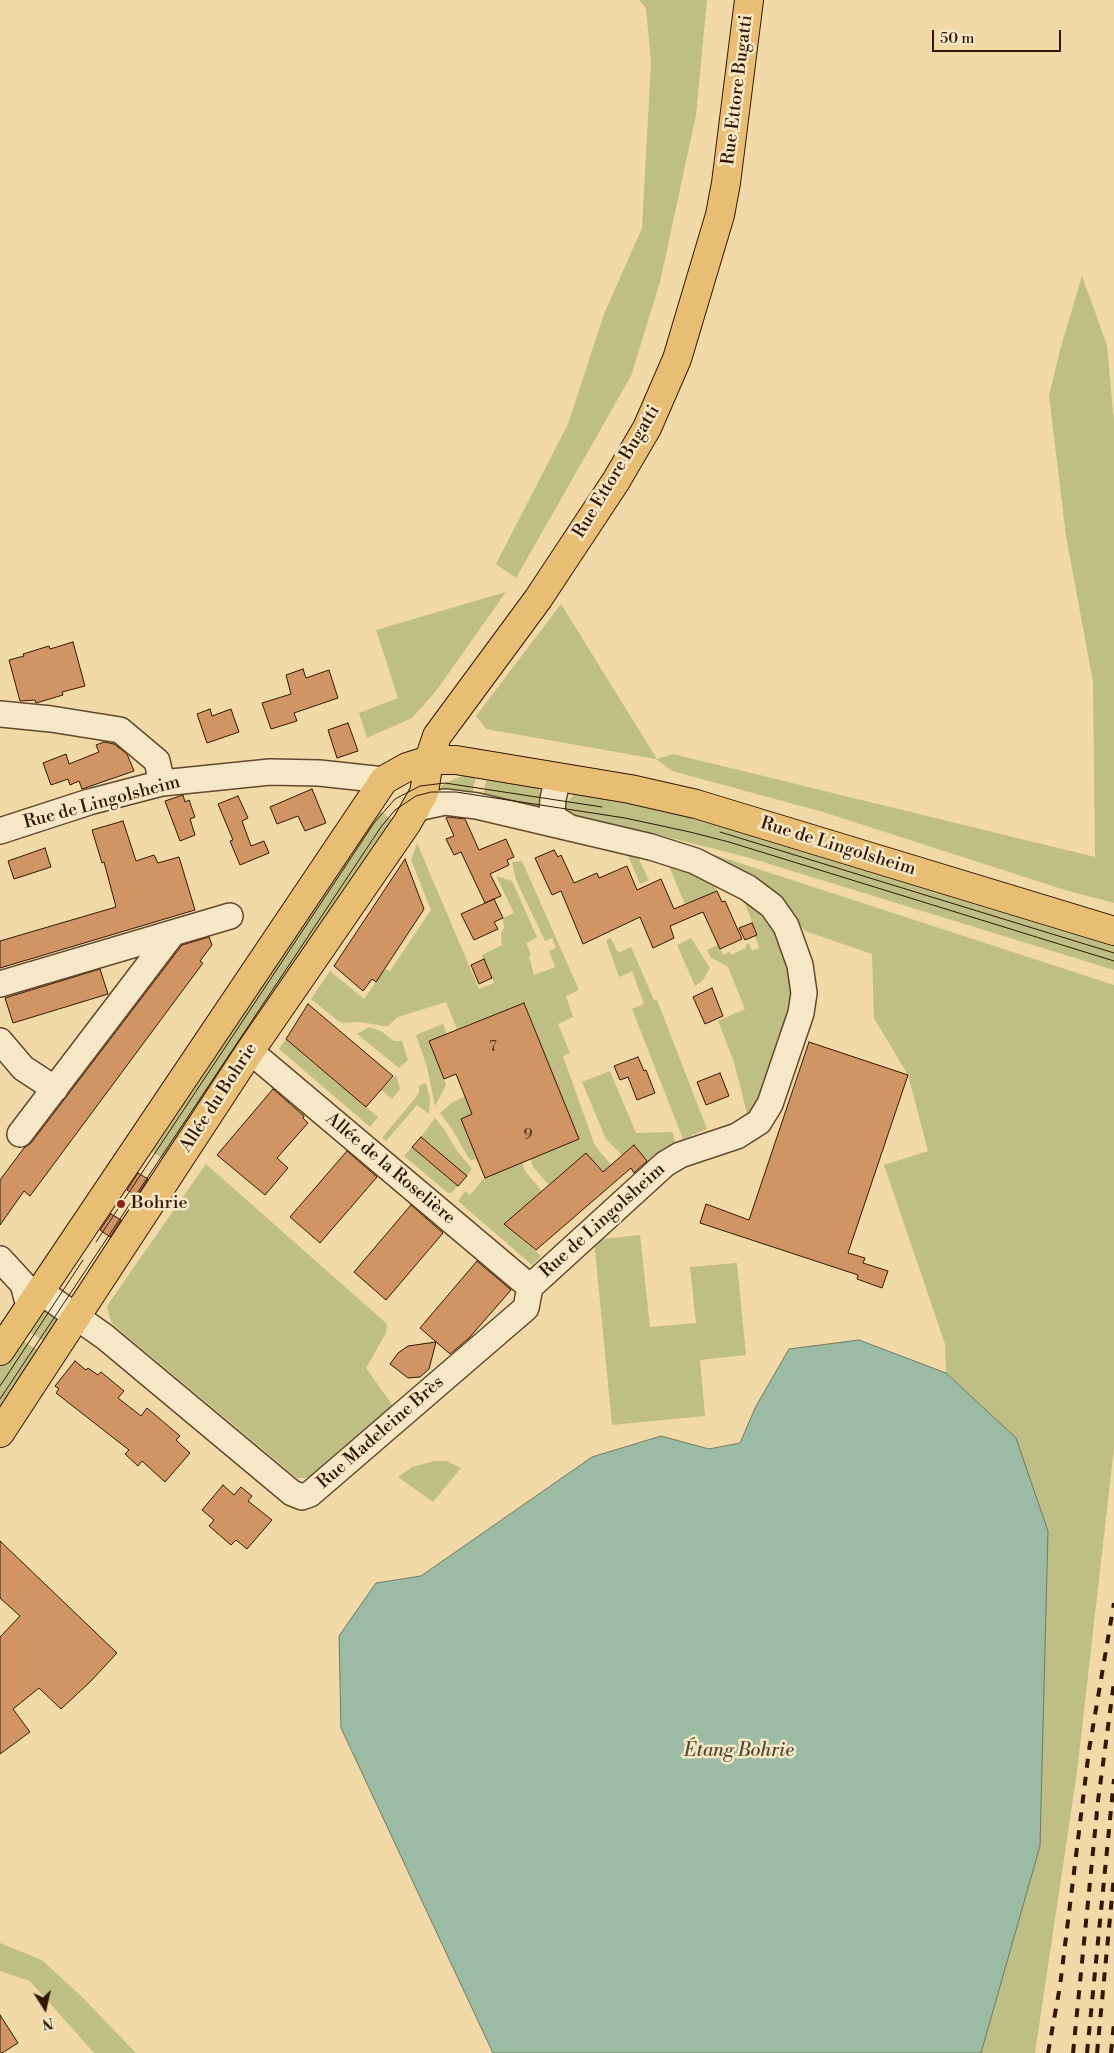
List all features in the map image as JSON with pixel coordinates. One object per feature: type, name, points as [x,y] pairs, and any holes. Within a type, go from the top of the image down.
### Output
[{"type":"main road","name":"Rue Ettore Bugatti","points":[[429,760],[437,736],[538,599],[616,481],[647,428],[664,392],[686,334],[724,198],[749,0]]},
{"type":"main road","name":"Rue de Lingolsheim","points":[[384,780],[407,767],[429,760],[456,760],[630,789],[696,804],[1114,931]]},
{"type":"main road","name":"Allée du Bohrie","points":[[0,1434],[250,1051],[417,808],[424,793],[429,760]]},
{"type":"main road","points":[[0,1351],[384,780]]},
{"type":"street","points":[[0,714],[51,719],[120,730],[157,761],[162,783]]},
{"type":"street","name":"Rue de Lingolsheim","points":[[0,831],[89,802],[162,783],[202,777],[270,772],[319,773],[384,780]]},
{"type":"street","name":"Rue de Lingolsheim","points":[[558,777],[552,813],[557,820],[570,828]]},
{"type":"street","name":"Rue de Lingolsheim","points":[[417,808],[437,802],[454,802],[675,853],[724,874],[762,897],[780,915],[790,934],[800,965],[804,993],[801,1013],[770,1104],[759,1122],[737,1136],[680,1155],[665,1164],[530,1287]]},
{"type":"street","points":[[0,984],[230,916]]},
{"type":"street","points":[[20,1134],[173,933]]},
{"type":"street","points":[[0,1041],[24,1068],[55,1089]]},
{"type":"street","name":"Allée de la Roselière","points":[[250,1051],[530,1287]]},
{"type":"street","points":[[0,1259],[24,1284],[34,1298],[77,1316]]},
{"type":"street","name":"Rue Madeleine Brès","points":[[77,1316],[292,1493],[302,1497],[310,1494],[526,1308],[530,1287]]},
{"type":"green space","points":[[639,0],[707,0],[696,115],[660,282],[631,376],[516,578],[496,564],[568,424],[604,314],[642,228],[651,63],[646,8]]},
{"type":"green space","points":[[1082,276],[1107,345],[1114,423],[1114,903],[1065,890],[823,812],[672,771],[656,759],[486,729],[476,716],[561,604],[657,759],[673,754],[1095,857],[1093,682],[1066,536],[1049,396],[1060,350]]},
{"type":"green space","points":[[506,592],[436,691],[412,718],[367,738],[359,713],[398,698],[376,630]]},
{"type":"green space","points":[[467,774],[476,775],[471,800],[437,791],[445,783]]},
{"type":"green space","points":[[487,777],[538,787],[541,794],[539,805],[536,809],[482,801]]},
{"type":"green space","points":[[575,794],[682,810],[1114,941],[1114,970],[750,858],[636,829],[634,833],[569,817],[561,808]]},
{"type":"green space","points":[[373,807],[396,822],[170,1164],[145,1147]]},
{"type":"green space","points":[[417,843],[479,989],[494,983],[482,955],[502,945],[503,918],[514,913],[496,876],[512,881],[537,937],[526,943],[531,955],[529,956],[534,975],[555,967],[549,951],[556,948],[552,938],[545,941],[516,880],[512,862],[522,861],[579,990],[566,996],[573,1017],[558,1024],[570,1053],[563,1056],[595,1146],[621,1176],[613,1183],[586,1153],[549,1185],[534,1168],[530,1159],[579,1139],[575,1129],[547,1141],[543,1129],[570,1117],[555,1080],[514,1097],[547,1062],[525,1003],[457,1029],[446,1002],[398,1017],[388,1026],[384,1026],[360,1022],[343,1023],[311,999],[330,971],[364,999],[385,969],[390,971],[431,910],[411,860]]},
{"type":"green space","points":[[626,851],[637,855],[649,880],[640,884]]},
{"type":"green space","points":[[712,854],[1114,985],[1114,1448],[1077,1772],[1035,2053],[981,2053],[985,2035],[1016,1438],[946,1373],[945,1344],[884,1165],[928,1151],[908,1075],[874,1018],[872,954],[805,931],[771,892]]},
{"type":"green space","points":[[668,864],[684,869],[715,886],[717,891],[685,904]]},
{"type":"green space","points":[[744,901],[763,913],[770,923],[790,958],[797,989],[771,1079],[748,1117],[734,1062],[718,1021],[745,1009],[728,967],[710,957],[707,950],[718,945],[723,955],[730,952],[731,955],[746,948],[746,945],[749,943],[752,951],[759,948],[755,936],[757,935]]},
{"type":"green space","points":[[611,938],[617,951],[620,952],[631,947],[654,1000],[657,1000],[707,1129],[683,1139],[632,1009],[644,1004],[632,971],[619,977],[606,940]]},
{"type":"green space","points":[[691,938],[710,968],[703,980],[695,986],[677,945]]},
{"type":"green space","points":[[443,1024],[447,1034],[429,1041],[446,1085],[435,1106],[427,1067],[416,1035]]},
{"type":"green space","points":[[369,1027],[381,1031],[394,1041],[402,1041],[408,1060],[399,1068],[357,1034]]},
{"type":"green space","points":[[286,1039],[378,1117],[370,1127],[279,1049]]},
{"type":"green space","points":[[610,1071],[636,1133],[673,1132],[675,1145],[649,1163],[634,1145],[622,1155],[606,1139],[582,1082]]},
{"type":"green space","points":[[396,1075],[400,1089],[392,1099],[381,1090]]},
{"type":"green space","points":[[426,1083],[430,1099],[429,1114],[417,1105],[386,1141],[382,1138],[416,1097],[419,1092],[419,1086]]},
{"type":"green space","points":[[482,1089],[506,1100],[461,1119],[476,1156],[499,1147],[501,1152],[477,1162],[476,1159],[471,1160],[468,1157],[452,1129],[440,1113],[453,1102]]},
{"type":"green space","points":[[435,1118],[457,1151],[472,1169],[467,1176],[421,1137]]},
{"type":"green space","points":[[412,1147],[458,1186],[451,1193],[448,1193],[404,1156]]},
{"type":"green space","points":[[522,1162],[525,1171],[542,1191],[504,1224],[541,1256],[532,1265],[458,1201],[465,1191],[470,1195],[484,1178]]},
{"type":"green space","points":[[206,1164],[387,1324],[386,1333],[366,1368],[393,1406],[320,1471],[306,1478],[297,1478],[117,1328],[112,1323],[109,1315],[107,1306]]},
{"type":"green space","points":[[640,1235],[650,1327],[696,1323],[690,1267],[737,1263],[746,1355],[700,1360],[705,1416],[612,1425],[594,1240]]},
{"type":"green space","points":[[41,1310],[49,1312],[58,1319],[49,1345],[25,1329]]},
{"type":"green space","points":[[19,1338],[43,1354],[0,1418],[0,1367]]},
{"type":"green space","points":[[435,1461],[446,1461],[461,1468],[433,1502],[398,1477],[412,1467]]},
{"type":"green space","points":[[0,1943],[42,1960],[82,1997],[136,2053],[94,2053],[30,1981],[0,1971]]},
{"type":"water","name":"Étang Bohrie","points":[[859,1340],[946,1373],[1016,1438],[1048,1531],[1040,1846],[981,2053],[493,2053],[341,1728],[339,1636],[376,1583],[421,1576],[592,1457],[661,1436],[709,1449],[740,1443],[756,1406],[789,1349]]},
{"type":"building","points":[[73,642],[85,686],[62,692],[63,695],[36,703],[35,700],[20,701],[9,660],[49,646],[50,649]]},
{"type":"building","points":[[303,669],[306,678],[329,670],[338,698],[294,713],[297,721],[271,729],[262,703],[291,694],[286,675]]},
{"type":"building","points":[[210,709],[212,716],[231,709],[239,732],[207,743],[197,714]]},
{"type":"building","points":[[348,723],[358,751],[337,758],[328,730]]},
{"type":"building","points":[[104,742],[114,744],[127,754],[134,771],[82,789],[79,781],[70,785],[68,779],[51,785],[43,763],[66,754],[69,764],[99,752],[96,745]]},
{"type":"building","points":[[312,789],[326,823],[305,831],[298,816],[277,824],[270,807]]},
{"type":"building","points":[[183,795],[185,802],[189,800],[195,817],[190,819],[195,835],[180,841],[165,801]]},
{"type":"building","points":[[238,796],[248,818],[242,821],[251,846],[264,841],[269,853],[240,865],[230,841],[233,840],[218,804]]},
{"type":"building","points":[[446,818],[465,819],[479,850],[506,839],[514,857],[507,860],[509,865],[490,874],[501,896],[485,903],[461,852],[454,855],[446,839],[454,836]]},
{"type":"building","points":[[123,821],[136,861],[154,855],[158,863],[179,857],[195,910],[0,968],[0,941],[116,907],[104,862],[102,863],[92,830]]},
{"type":"building","points":[[45,848],[51,867],[14,879],[8,861]]},
{"type":"building","points":[[554,850],[558,857],[561,855],[574,883],[597,873],[599,878],[627,866],[637,890],[661,879],[674,909],[717,891],[722,902],[725,901],[742,939],[720,949],[703,912],[670,926],[674,938],[653,948],[640,917],[583,944],[561,891],[552,895],[535,858]]},
{"type":"building","points":[[405,859],[424,909],[376,982],[372,979],[363,991],[334,966]]},
{"type":"building","points":[[494,899],[503,918],[494,922],[498,929],[474,940],[461,914]]},
{"type":"building","points":[[752,923],[757,935],[745,940],[739,928]]},
{"type":"building","points":[[209,937],[212,945],[200,961],[203,963],[30,1196],[24,1191],[0,1225],[0,1180],[24,1148],[31,1143],[182,945]]},
{"type":"building","points":[[484,959],[492,978],[479,984],[471,965]]},
{"type":"building","points":[[100,969],[108,994],[13,1023],[5,998]]},
{"type":"building","points":[[712,988],[723,1016],[705,1024],[693,997]]},
{"type":"building","points":[[524,1003],[579,1139],[485,1178],[461,1119],[472,1114],[456,1074],[444,1079],[429,1041]]},
{"type":"building","points":[[308,1004],[393,1076],[366,1107],[286,1039]]},
{"type":"building","points":[[809,1042],[908,1075],[848,1253],[865,1258],[863,1263],[888,1271],[882,1288],[857,1279],[858,1275],[700,1223],[706,1204],[749,1220]]},
{"type":"building","points":[[638,1057],[644,1071],[646,1070],[655,1093],[637,1100],[628,1077],[620,1080],[614,1066]]},
{"type":"building","points":[[720,1073],[729,1096],[706,1105],[697,1082]]},
{"type":"building","points":[[273,1089],[304,1116],[303,1118],[308,1123],[277,1158],[288,1168],[265,1195],[217,1155]]},
{"type":"building","points":[[421,1137],[467,1176],[458,1186],[412,1147]]},
{"type":"building","points":[[634,1145],[647,1161],[634,1173],[631,1168],[536,1250],[504,1224],[586,1153],[603,1172]]},
{"type":"building","points":[[347,1151],[377,1177],[320,1243],[290,1217]]},
{"type":"building","points":[[138,1173],[148,1179],[137,1196],[127,1190]]},
{"type":"building","points":[[411,1205],[443,1233],[386,1300],[354,1272]]},
{"type":"building","points":[[111,1214],[121,1220],[110,1237],[100,1230]]},
{"type":"building","points":[[477,1261],[511,1290],[469,1338],[450,1354],[420,1328]]},
{"type":"building","points":[[436,1342],[429,1369],[420,1377],[408,1378],[390,1364],[398,1353],[408,1346]]},
{"type":"building","points":[[75,1361],[86,1370],[88,1368],[98,1375],[101,1372],[124,1391],[118,1398],[141,1416],[147,1408],[180,1436],[176,1440],[190,1453],[165,1482],[142,1461],[138,1466],[125,1454],[129,1450],[56,1393],[59,1389],[55,1386]]},
{"type":"building","points":[[223,1485],[234,1495],[241,1487],[252,1496],[248,1501],[272,1520],[247,1549],[236,1540],[231,1545],[209,1526],[214,1520],[202,1510]]},
{"type":"building","points":[[0,1541],[117,1653],[61,1709],[39,1688],[13,1709],[30,1732],[0,1754],[0,1637],[20,1616],[0,1598]]},
{"type":"building","points":[[0,2015],[18,2043],[2,2053],[0,2053]]},
{"type":"tram line","points":[[96,1242],[374,823],[395,799],[420,786],[445,783],[602,807]]},
{"type":"tram line","points":[[0,1399],[381,827],[395,810],[416,796],[431,792],[456,792],[625,818],[690,832],[729,842],[1114,961]]},
{"type":"tram line","points":[[720,832],[1114,953]]},
{"type":"tram line","points":[[0,1386],[83,1260]]},
{"type":"railway","points":[[1048,2053],[1060,1986],[1089,1750],[1114,1603]]},
{"type":"railway","points":[[1073,2053],[1098,1801],[1114,1682]]},
{"type":"railway","points":[[1087,2053],[1114,1779]]},
{"type":"railway","points":[[1097,2053],[1114,1876]]},
{"type":"railway","points":[[1111,2053],[1114,2023]]},
{"type":"place","name":"Bohrie","points":[[121,1204]]}]
